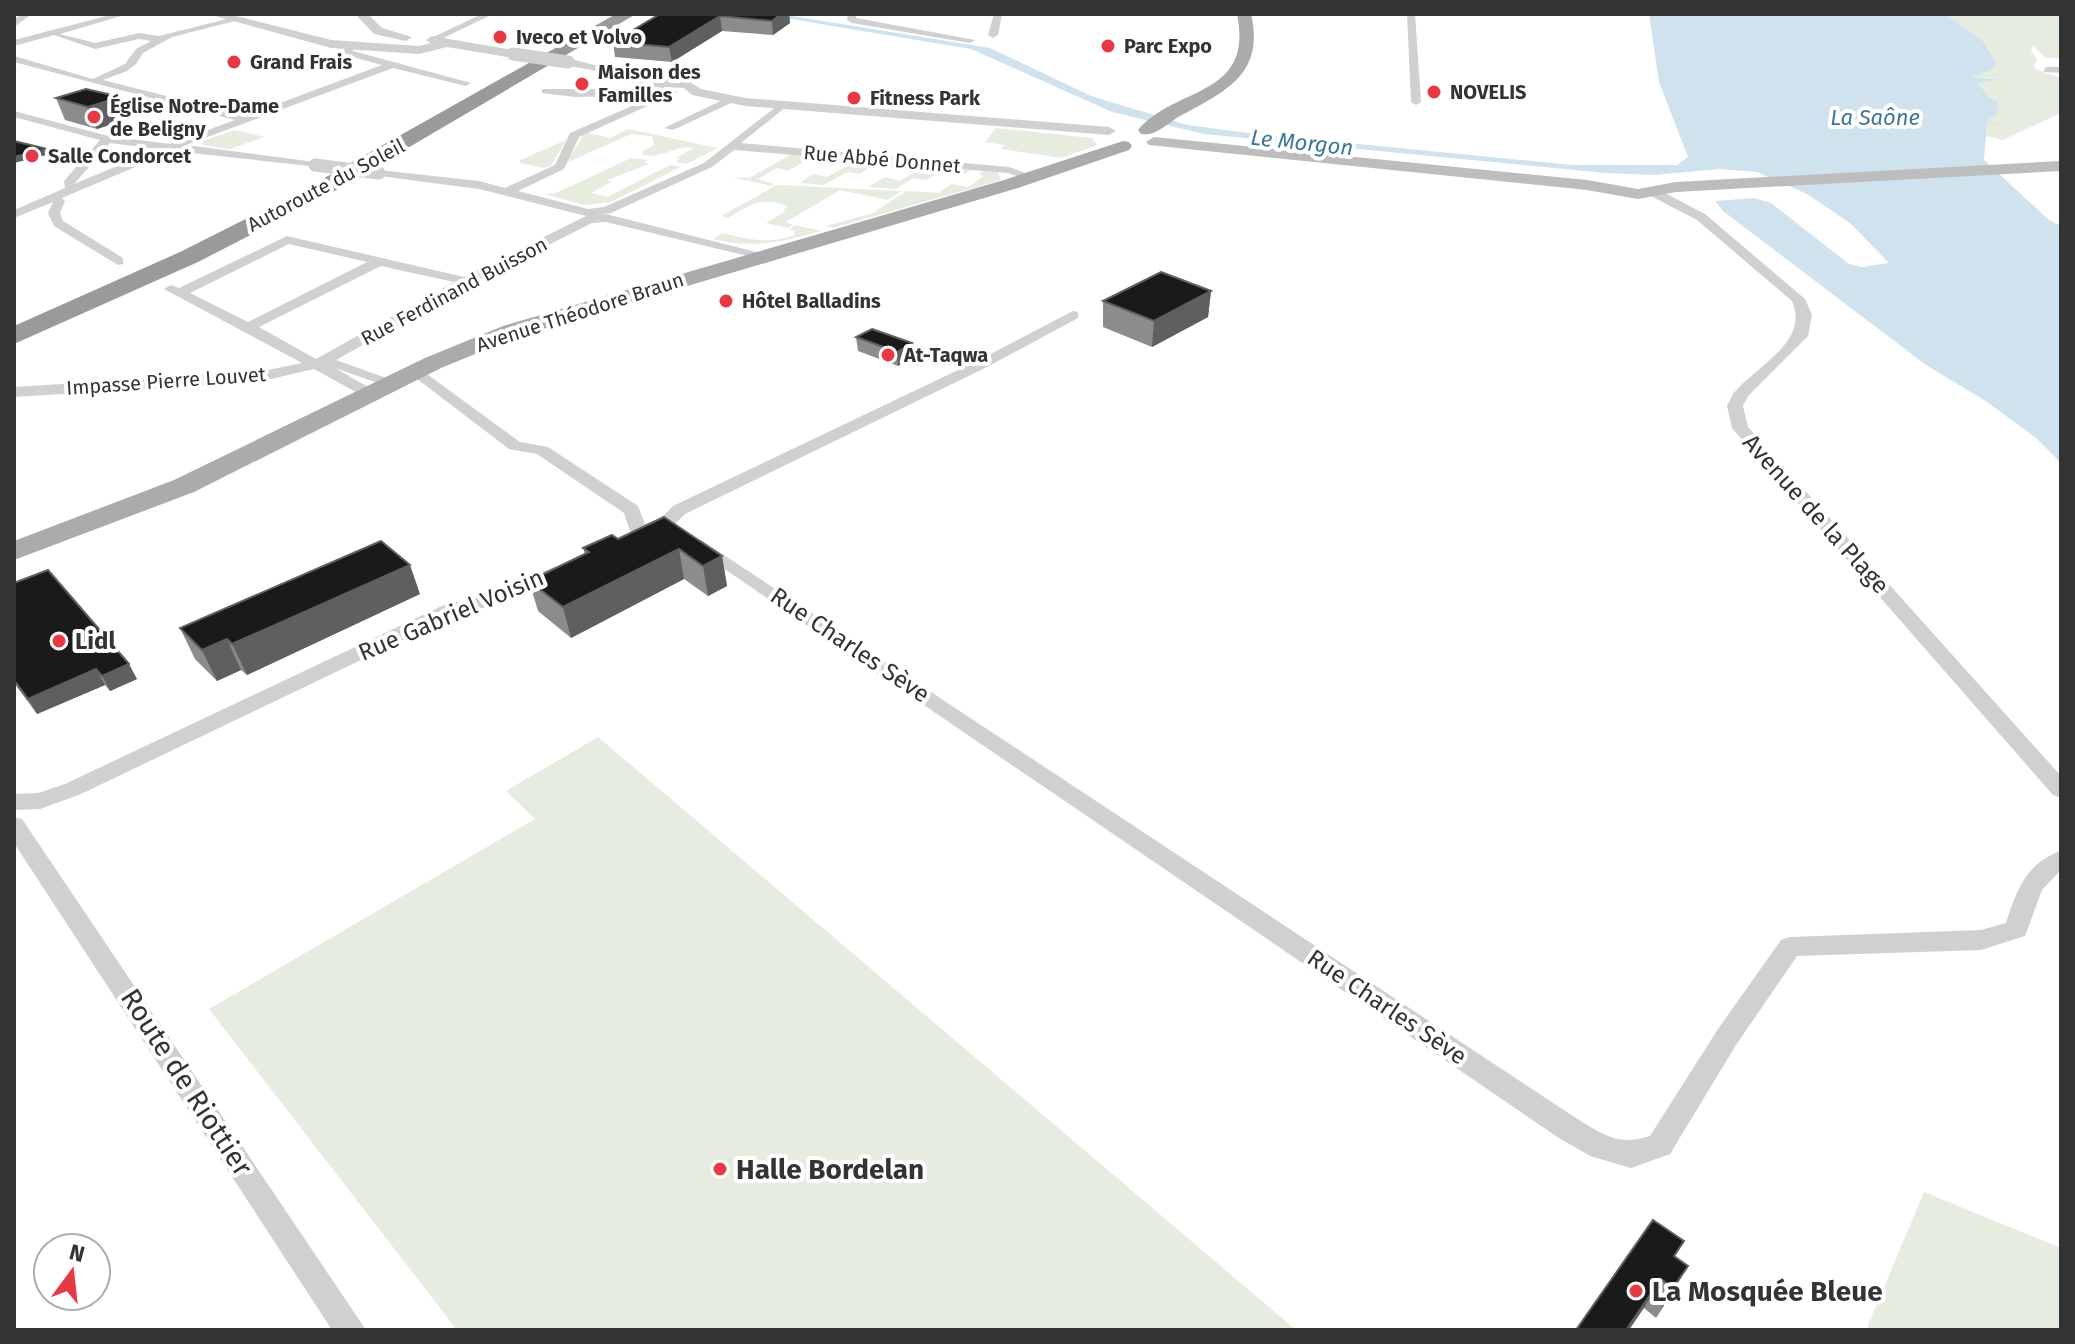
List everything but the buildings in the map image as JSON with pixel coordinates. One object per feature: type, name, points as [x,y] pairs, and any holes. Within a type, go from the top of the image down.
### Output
[{"type":"highway","name":"Autoroute du Soleil","points":[[14,323],[158,259],[278,200],[612,14]]},
{"type":"highway","name":"Autoroute du Soleil","points":[[14,336],[165,268],[283,210],[628,14]]},
{"type":"main road","name":"Avenue Théodore Braun","points":[[384,384],[475,345],[550,318],[743,257],[825,239],[1028,176],[1137,131],[1212,92],[1237,69],[1246,53],[1248,37],[1244,14]]},
{"type":"main road","points":[[1137,131],[1635,187],[2061,166]]},
{"type":"main road","name":"Avenue Théodore Braun","points":[[14,548],[184,486],[499,328],[1028,176]]},
{"type":"street","points":[[14,24],[28,14]]},
{"type":"street","points":[[14,43],[124,14]]},
{"type":"street","points":[[214,14],[349,48],[409,48],[435,42],[489,14]]},
{"type":"street","points":[[361,14],[378,31],[476,50],[595,67],[643,83],[729,100],[997,124],[1137,131]]},
{"type":"street","points":[[852,14],[852,20],[970,40]]},
{"type":"street","points":[[993,35],[998,14]]},
{"type":"street","points":[[1411,14],[1416,102]]},
{"type":"street","points":[[94,79],[131,66],[137,60],[139,51],[158,39],[232,19]]},
{"type":"street","points":[[97,25],[158,39]]},
{"type":"street","points":[[85,43],[124,32]]},
{"type":"street","points":[[58,36],[103,46],[139,36]]},
{"type":"street","points":[[349,48],[348,53],[466,83]]},
{"type":"street","points":[[14,59],[245,119]]},
{"type":"street","points":[[14,214],[50,202],[73,187],[174,146],[392,65]]},
{"type":"street","points":[[2046,70],[2061,70]]},
{"type":"street","points":[[546,91],[585,94],[674,89]]},
{"type":"street","points":[[507,192],[560,167],[574,135],[674,89]]},
{"type":"street","points":[[669,128],[729,100]]},
{"type":"street","points":[[14,114],[107,139],[470,184],[589,216],[606,214],[708,165],[782,105]]},
{"type":"street","points":[[73,187],[67,185],[107,139]]},
{"type":"street","name":"Rue Abbé Donnet","points":[[732,146],[1009,170],[1028,176]]},
{"type":"street","name":"Avenue de la Plage","points":[[1635,187],[1701,217],[1798,299],[1805,315],[1801,336],[1741,394],[1735,406],[1740,428],[2061,790]]},
{"type":"street","name":"Avenue de la Plage","points":[[1635,187],[1687,209]]},
{"type":"street","points":[[50,202],[61,226],[118,261]]},
{"type":"street","points":[[606,214],[743,257]]},
{"type":"street","name":"Rue Ferdinand Buisson","points":[[318,364],[589,216]]},
{"type":"street","points":[[466,281],[287,240],[173,290],[318,364],[338,364],[515,446],[542,450],[632,510],[632,535],[667,522],[679,510],[982,364],[1073,315]]},
{"type":"street","points":[[248,327],[382,260]]},
{"type":"street","points":[[318,364],[322,370],[384,384]]},
{"type":"street","name":"Impasse Pierre Louvet","points":[[14,392],[258,377],[318,364]]},
{"type":"street","name":"Rue Charles Sève","points":[[667,522],[1569,1129],[1600,1147],[1631,1155],[1660,1145],[1727,1037],[1790,947],[1981,940],[2016,929],[2028,888],[2049,865],[2061,860]]},
{"type":"street","name":"Rue Gabriel Voisin","points":[[21,814],[451,609],[494,600],[573,563]]},
{"type":"street","name":"Route de Riottier","points":[[21,814],[350,1330]]},
{"type":"shaded area","points":[[1946,14],[2061,14],[2061,58],[2046,58],[2033,46],[2031,51],[2037,59],[2034,65],[2037,70],[2061,78],[2061,113],[2003,140],[1986,136],[1989,97],[1978,83],[1997,78],[1971,77],[1995,59],[1983,41]]},
{"type":"shaded area","points":[[996,128],[1092,138],[1097,145],[1062,158],[1001,149],[1005,145],[985,142]]},
{"type":"shaded area","points":[[628,129],[718,148],[686,164],[676,162],[680,159],[676,158],[694,148],[643,155],[643,151],[654,145],[652,136],[631,134],[566,163],[585,132],[610,138]]},
{"type":"shaded area","points":[[234,130],[265,137],[229,149],[202,145],[203,141]]},
{"type":"shaded area","points":[[566,140],[551,166],[544,168],[520,163],[520,160]]},
{"type":"shaded area","points":[[794,153],[839,158],[834,161],[807,160],[788,171],[777,168],[758,179],[775,184],[772,186],[731,177],[749,178]]},
{"type":"shaded area","points":[[631,158],[649,160],[644,162],[649,164],[607,180],[611,182],[591,193],[607,197],[670,165],[681,167],[611,202],[584,205],[545,194],[556,193]]},
{"type":"shaded area","points":[[851,159],[904,164],[898,168],[877,164],[859,174],[847,172],[824,185],[800,183],[813,174],[827,177],[847,166],[842,164]]},
{"type":"shaded area","points":[[917,165],[971,170],[965,174],[943,170],[926,180],[913,178],[896,189],[868,187],[885,177],[900,181],[918,170],[912,168]]},
{"type":"shaded area","points":[[983,171],[998,172],[1001,180],[833,228],[826,226],[873,213],[906,191],[938,193],[952,184],[968,187],[984,176],[979,174]]},
{"type":"shaded area","points":[[777,185],[902,191],[888,200],[840,190],[786,222],[793,225],[788,228],[766,223],[786,211],[783,210],[788,206],[778,203],[757,203],[728,218],[721,216]]},
{"type":"shaded area","points":[[795,225],[821,231],[767,243],[741,244],[713,239],[722,233],[749,239],[776,240],[794,235],[795,231],[790,229]]},
{"type":"shaded area","name":"Halle Bordelan","points":[[598,737],[1296,1330],[457,1330],[209,1009],[535,819],[506,791]]},
{"type":"shaded area","points":[[1924,1192],[2061,1248],[2061,1330],[1866,1330]]},
{"type":"water","name":"La Saône","points":[[760,14],[780,14],[990,48],[1091,96],[1187,125],[1572,165],[1677,165],[1688,157],[1659,82],[1649,14],[1946,14],[1983,41],[1995,60],[1993,69],[1971,77],[1999,79],[1978,83],[1989,97],[1998,102],[1997,114],[1987,121],[2019,128],[1987,122],[1984,160],[2049,220],[2061,226],[2061,463],[2036,438],[1987,402],[1926,365],[1723,211],[1715,201],[1754,198],[1771,203],[1849,264],[1862,267],[1889,263],[1850,223],[1807,194],[1757,172],[1720,169],[1654,175],[1605,173],[1204,134],[1112,112],[971,49]]},
{"type":"place","name":"Iveco et Volvo","points":[[500,37]]},
{"type":"place","name":"Parc Expo","points":[[1108,46]]},
{"type":"place","name":"Grand Frais","points":[[234,62]]},
{"type":"place","name":"Maison des Familles","points":[[582,84]]},
{"type":"place","name":"NOVELIS","points":[[1434,92]]},
{"type":"place","name":"Fitness Park","points":[[854,98]]},
{"type":"place","name":"Église Notre-Dame de Beligny","points":[[94,117]]},
{"type":"place","name":"Salle Condorcet","points":[[32,156]]},
{"type":"place","name":"Hôtel Balladins","points":[[726,301]]},
{"type":"place","name":"At-Taqwa","points":[[888,355]]},
{"type":"place","name":"Lidl","points":[[59,641]]},
{"type":"place","name":"Halle Bordelan","points":[[720,1169]]},
{"type":"place","name":"La Mosquée Bleue","points":[[1636,1291]]},
{"type":"water label","name":"Le Morgon","points":[[1302,142]]}]
